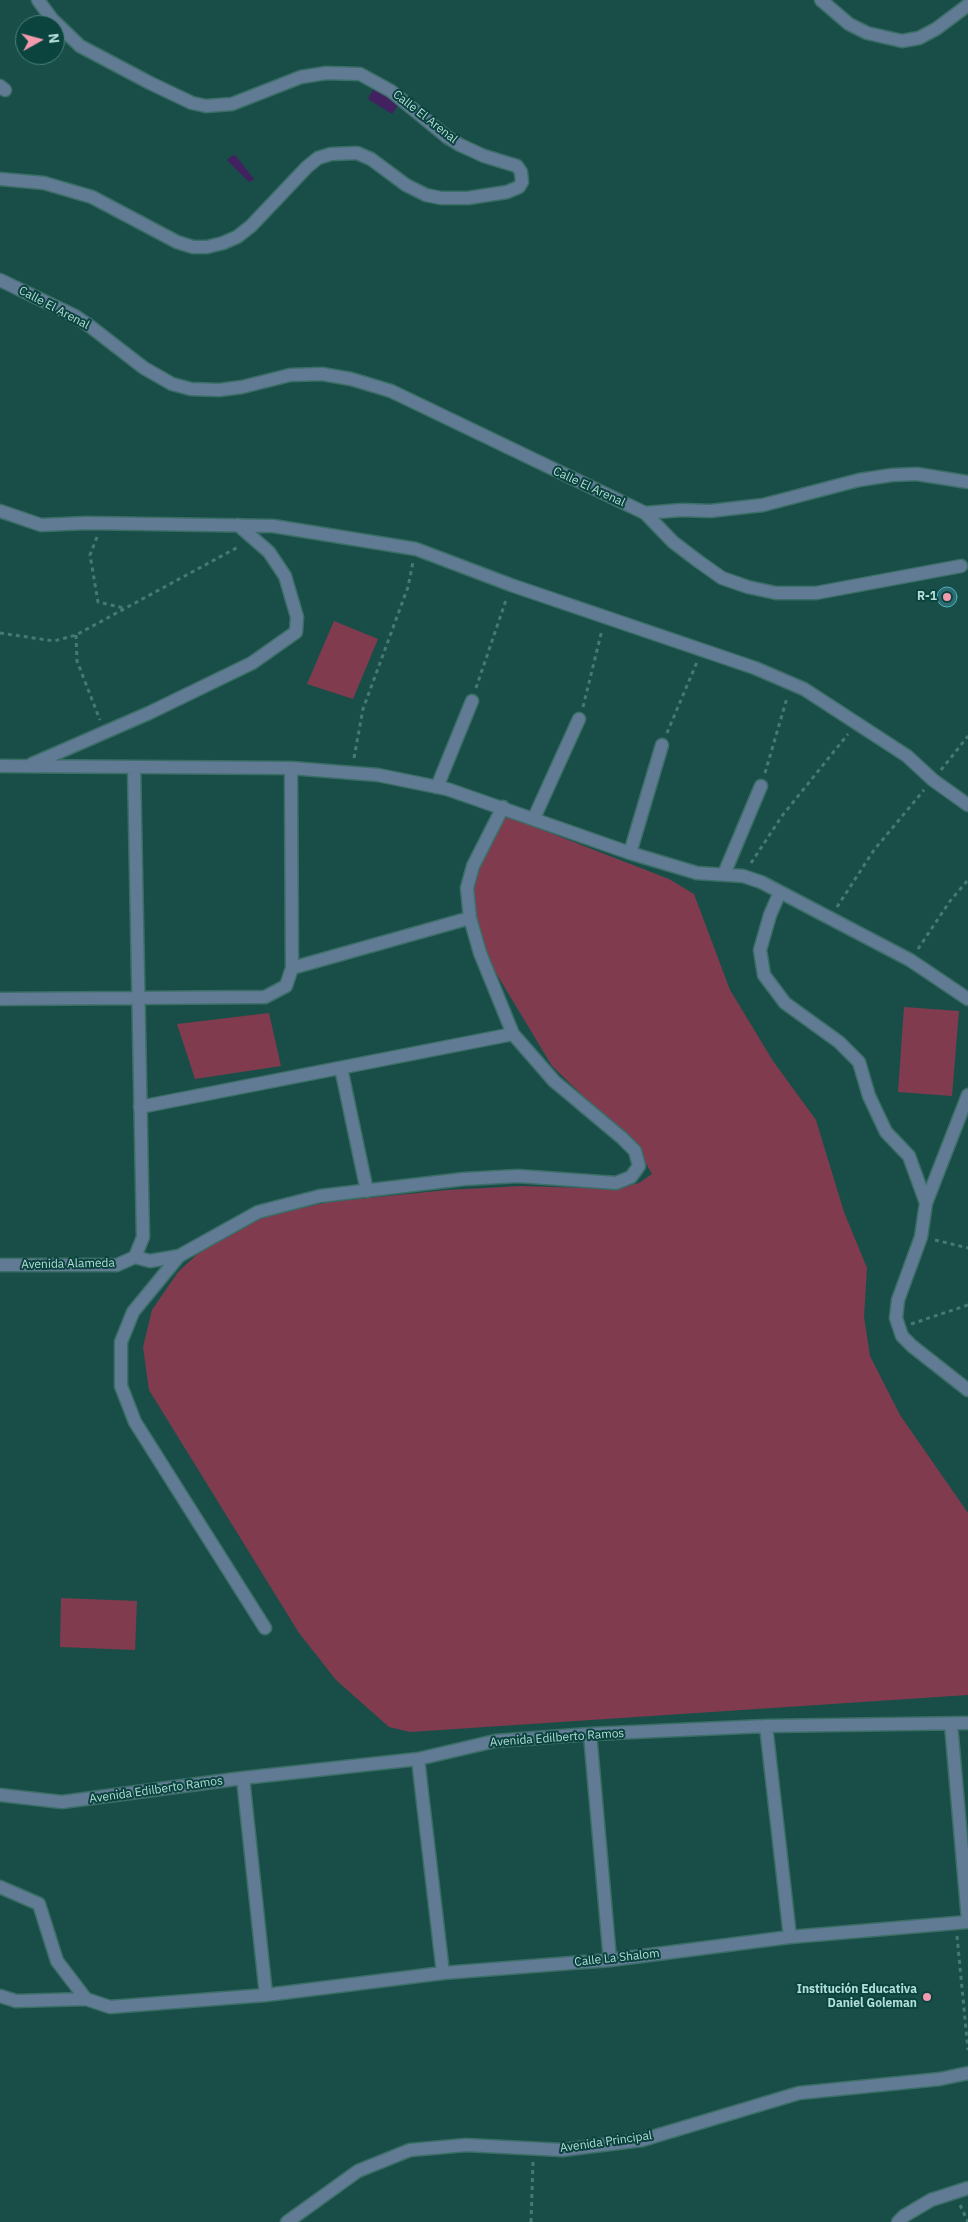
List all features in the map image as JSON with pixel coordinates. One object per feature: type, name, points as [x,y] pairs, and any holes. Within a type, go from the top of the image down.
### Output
[{"type":"street","name":"Calle El Arenal","points":[[0,179],[44,183],[92,197],[177,242],[193,247],[223,244],[237,237],[251,226],[307,167],[318,158],[332,154],[357,153],[371,159],[406,185],[426,195],[441,198],[468,198],[507,192],[520,187],[522,182],[521,172],[517,166],[484,156],[460,145],[391,91],[360,74],[326,73],[301,77],[232,104],[206,106],[192,103],[150,84],[80,46],[52,19],[38,0]]},
{"type":"street","points":[[820,0],[849,24],[867,33],[902,41],[919,38],[936,29],[968,5]]},
{"type":"street","name":"Calle El Arenal","points":[[0,280],[83,321],[144,368],[172,384],[191,389],[219,390],[242,387],[290,375],[322,374],[351,378],[391,391],[646,514],[674,542],[722,578],[748,587],[776,593],[816,593],[961,566]]},
{"type":"street","points":[[646,514],[682,510],[710,511],[763,505],[859,480],[892,475],[917,474],[968,482]]},
{"type":"street","points":[[0,511],[41,525],[102,523],[273,526],[416,549],[605,618],[755,668],[804,689],[907,756],[933,780],[968,805]]},
{"type":"street","points":[[27,766],[252,663],[296,632],[297,617],[285,576],[269,552],[238,524]]},
{"type":"street","points":[[437,787],[472,701]]},
{"type":"street","points":[[534,818],[579,719]]},
{"type":"street","points":[[630,852],[662,745]]},
{"type":"street","points":[[0,766],[291,768],[378,775],[437,787],[503,807],[630,852],[697,873],[743,876],[761,882],[910,960],[968,998]]},
{"type":"street","points":[[134,767],[143,1237],[135,1257],[150,1261],[179,1256],[258,1212],[320,1196],[464,1179],[518,1176],[616,1183],[631,1177],[639,1166],[635,1151],[554,1081],[513,1034],[480,954],[470,918],[467,888],[473,866],[503,807]]},
{"type":"street","points":[[0,999],[265,997],[286,986],[292,968],[291,768]]},
{"type":"street","points":[[724,874],[761,786]]},
{"type":"street","points":[[780,892],[770,915],[760,950],[764,975],[785,1003],[839,1042],[859,1062],[869,1096],[886,1132],[909,1156],[926,1203]]},
{"type":"street","points":[[292,968],[470,918]]},
{"type":"street","points":[[140,1107],[513,1034]]},
{"type":"street","points":[[341,1068],[367,1191]]},
{"type":"street","points":[[968,1095],[926,1203],[921,1237],[898,1300],[896,1318],[902,1336],[968,1390]]},
{"type":"street","points":[[179,1256],[133,1312],[120,1342],[121,1386],[135,1422],[265,1628]]},
{"type":"street","name":"Avenida Alameda","points":[[0,1265],[117,1265],[135,1257]]},
{"type":"street","name":"Avenida Edilberto Ramos","points":[[0,1795],[62,1802],[243,1778],[418,1759],[495,1741],[590,1734],[766,1726],[968,1723]]},
{"type":"street","points":[[951,1724],[964,1921]]},
{"type":"street","points":[[766,1726],[790,1938]]},
{"type":"street","points":[[590,1734],[610,1960]]},
{"type":"street","points":[[418,1759],[443,1973]]},
{"type":"street","points":[[243,1778],[266,1995]]},
{"type":"street","points":[[0,1887],[40,1904],[58,1961],[86,1999]]},
{"type":"street","name":"Calle La Shalom","points":[[86,1999],[110,2007],[266,1995],[443,1973],[610,1960],[790,1938],[964,1921]]},
{"type":"street","points":[[0,1996],[16,2001],[51,2002],[86,1999]]},
{"type":"street","name":"Avenida Principal","points":[[287,2222],[358,2171],[410,2150],[466,2145],[562,2150],[642,2140],[799,2093],[940,2079],[968,2073]]},
{"type":"street","points":[[898,2222],[904,2216],[931,2200],[968,2188]]},
{"type":"path","points":[[102,523],[90,555],[98,602],[124,608]]},
{"type":"path","points":[[0,631],[7,634],[54,641],[76,635],[254,538]]},
{"type":"path","points":[[351,773],[363,709],[408,587],[416,549]]},
{"type":"path","points":[[472,701],[511,585]]},
{"type":"path","points":[[579,719],[605,618]]},
{"type":"path","points":[[76,635],[77,661],[90,689],[104,732]]},
{"type":"path","points":[[662,745],[701,651]]},
{"type":"path","points":[[761,786],[792,684]]},
{"type":"path","points":[[743,876],[782,816],[856,723]]},
{"type":"path","points":[[830,918],[874,850],[968,736]]},
{"type":"path","points":[[910,960],[950,901],[968,880]]},
{"type":"path","points":[[921,1237],[968,1248]]},
{"type":"path","points":[[899,1328],[968,1305]]},
{"type":"path","points":[[964,1921],[968,2050]]},
{"type":"path","points":[[531,2222],[533,2149]]},
{"type":"path","points":[[954,2194],[968,2222]]},
{"type":"shaded area","points":[[374,88],[399,104],[392,114],[368,99]]},
{"type":"shaded area","points":[[233,155],[236,156],[254,179],[249,182],[227,160]]},
{"type":"shaded area","points":[[334,621],[378,639],[353,699],[307,684]]},
{"type":"shaded area","points":[[504,815],[669,879],[694,894],[730,990],[773,1061],[816,1120],[844,1212],[867,1268],[864,1317],[870,1356],[900,1415],[968,1513],[968,1695],[410,1732],[389,1727],[336,1680],[299,1633],[149,1390],[143,1347],[152,1310],[178,1272],[205,1247],[258,1218],[329,1202],[447,1190],[522,1186],[616,1189],[639,1183],[652,1174],[638,1149],[552,1066],[490,963],[475,915],[472,889],[477,866]]},
{"type":"shaded area","points":[[904,1007],[959,1011],[952,1096],[898,1092]]},
{"type":"shaded area","points":[[269,1013],[281,1066],[195,1079],[177,1024]]},
{"type":"shaded area","points":[[61,1598],[137,1601],[135,1650],[60,1647]]},
{"type":"building","name":"R-1","points":[[947,587],[954,590],[957,597],[954,604],[947,607],[940,604],[937,597],[940,590]]},
{"type":"place","name":"R-1","points":[[947,597]]},
{"type":"place","name":"Institución Educativa Daniel Goleman","points":[[927,1997]]}]
